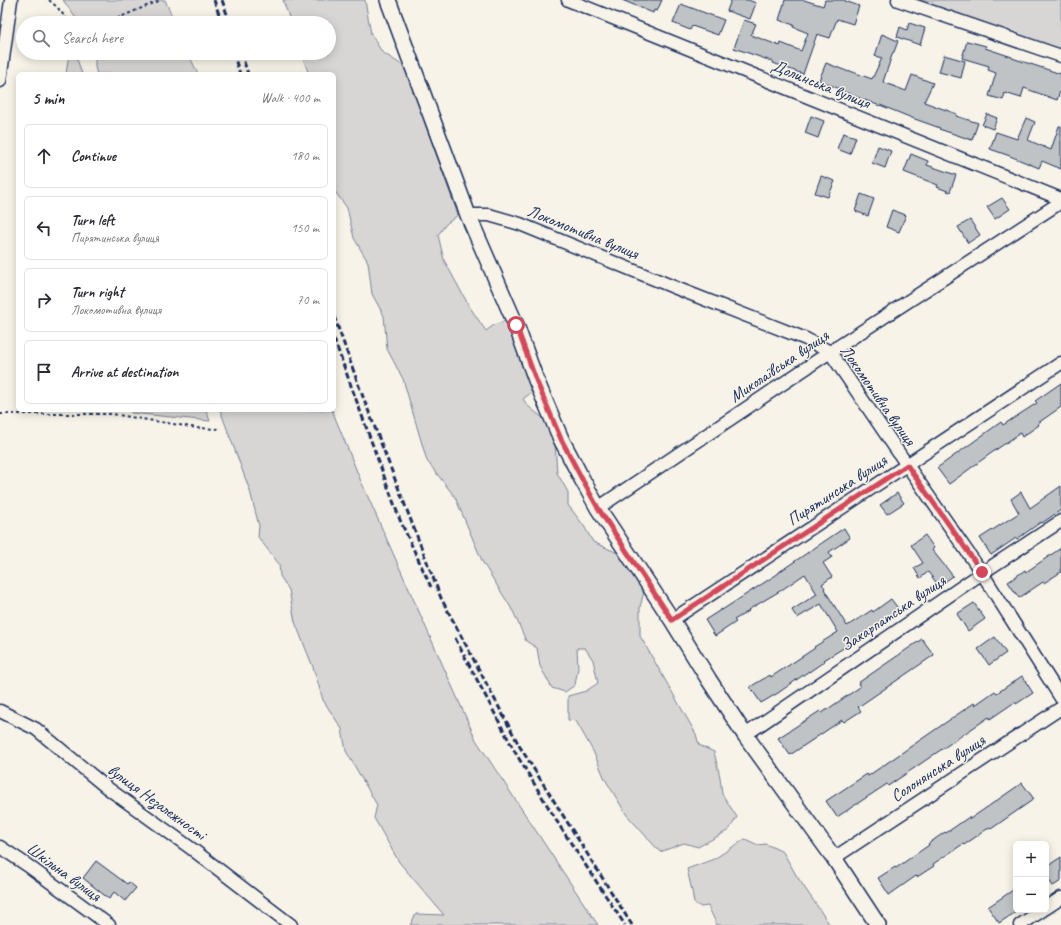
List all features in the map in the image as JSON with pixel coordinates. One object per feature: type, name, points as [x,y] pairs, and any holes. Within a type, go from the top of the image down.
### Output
[{"type":"street","points":[[0,81],[11,0]]},
{"type":"street","points":[[388,0],[468,215],[516,325],[536,380],[561,439],[598,508],[672,620],[709,680],[745,735],[834,858],[878,925]]},
{"type":"street","name":"Долинська вулиця","points":[[568,0],[1061,199]]},
{"type":"street","points":[[898,0],[1061,56]]},
{"type":"street","name":"Миколаївська вулиця","points":[[598,508],[830,352],[1061,202]]},
{"type":"street","name":"Локомотивна вулиця","points":[[468,215],[489,215],[520,224],[806,339],[830,352],[982,572],[1061,698]]},
{"type":"street","name":"Пирятинська вулиця","points":[[672,620],[1061,362]]},
{"type":"street","name":"Закарпатська вулиця","points":[[745,735],[982,572],[1061,521]]},
{"type":"street","name":"Солонянська вулиця","points":[[834,858],[1061,708]]},
{"type":"street","name":"вулиця Незалежності","points":[[0,711],[36,729],[106,787],[192,849],[291,925]]},
{"type":"street","name":"Шкільна вулиця","points":[[0,847],[109,925]]},
{"type":"street","points":[[1049,906],[1061,898]]},
{"type":"street","points":[[1020,925],[1038,913]]},
{"type":"path","points":[[49,0],[64,16]]},
{"type":"path","points":[[123,16],[161,0]]},
{"type":"path","points":[[0,414],[112,414],[197,428],[219,429]]},
{"type":"shaded area","points":[[63,0],[165,0],[172,16],[74,16]]},
{"type":"shaded area","points":[[283,0],[365,0],[371,34],[382,52],[405,67],[458,215],[446,224],[438,235],[444,260],[469,306],[486,331],[494,325],[508,320],[537,388],[523,399],[528,406],[554,427],[557,473],[568,492],[568,505],[584,526],[593,542],[620,554],[645,588],[640,607],[640,636],[696,734],[699,745],[714,752],[720,777],[722,794],[737,817],[729,830],[698,847],[684,843],[660,852],[626,814],[605,779],[593,751],[576,721],[568,720],[568,696],[586,691],[598,683],[593,660],[585,648],[577,648],[578,668],[575,685],[565,692],[552,688],[540,666],[537,648],[526,641],[513,611],[483,563],[455,497],[427,461],[403,379],[387,349],[384,316],[372,294],[368,262],[354,238],[347,208],[336,193],[336,72],[308,72],[304,60],[336,60],[336,16],[289,16]]},
{"type":"shaded area","points":[[914,0],[1061,0],[1061,50]]},
{"type":"shaded area","points":[[68,60],[77,60],[81,72],[66,72]]},
{"type":"shaded area","points":[[95,60],[191,60],[197,72],[96,72]]},
{"type":"shaded area","points":[[207,412],[210,421],[131,413]]},
{"type":"shaded area","points":[[221,412],[333,412],[360,479],[476,740],[598,925],[410,925],[416,914],[444,915],[399,862],[374,818],[377,805],[346,751],[342,729],[323,700],[313,667],[295,622],[289,590],[280,576],[279,564],[258,537],[259,526],[250,491]]},
{"type":"shaded area","points":[[745,839],[758,845],[766,844],[783,852],[796,875],[830,925],[717,925],[708,906],[701,907],[694,903],[687,869],[714,859]]},
{"type":"building","points":[[622,0],[662,0],[657,11],[654,10],[653,13]]},
{"type":"building","points":[[731,0],[748,0],[756,3],[750,19],[727,11]]},
{"type":"building","points":[[785,0],[804,0],[823,6],[825,0],[845,0],[859,6],[853,24],[837,19],[830,38],[817,34],[803,74],[734,48],[744,20],[756,24],[751,35],[780,46],[781,43],[801,51],[808,33],[793,27],[794,25],[779,20]]},
{"type":"building","points":[[681,4],[724,20],[718,35],[692,26],[690,30],[673,23]]},
{"type":"building","points":[[909,23],[925,28],[920,45],[897,37],[900,27],[907,30]]},
{"type":"building","points":[[882,34],[898,41],[883,82],[906,91],[912,75],[933,83],[924,102],[957,114],[956,116],[978,123],[972,140],[880,106],[819,80],[826,63],[872,79],[882,58],[875,56]]},
{"type":"building","points":[[967,41],[986,46],[985,48],[1061,74],[1061,88],[1057,100],[1024,88],[1021,98],[1005,93],[1003,100],[989,96],[996,73],[988,70],[989,66],[962,58]]},
{"type":"building","points":[[944,55],[965,61],[961,78],[939,72]]},
{"type":"building","points":[[987,114],[997,118],[993,129],[982,125]]},
{"type":"building","points":[[811,116],[824,121],[818,138],[805,133]]},
{"type":"building","points":[[1026,118],[1035,122],[1028,140],[1051,150],[1059,126],[1061,126],[1061,169],[1042,161],[1039,168],[990,149],[996,132],[1017,139]]},
{"type":"building","points":[[843,133],[856,137],[850,154],[837,149]]},
{"type":"building","points":[[878,146],[891,151],[885,168],[872,163]]},
{"type":"building","points":[[911,154],[928,161],[927,165],[956,175],[950,192],[937,187],[938,185],[904,172]]},
{"type":"building","points":[[821,176],[835,181],[828,197],[815,193]]},
{"type":"building","points":[[861,194],[874,199],[868,216],[855,211]]},
{"type":"building","points":[[1002,198],[1010,209],[995,219],[987,207]]},
{"type":"building","points":[[892,210],[906,215],[899,232],[886,227]]},
{"type":"building","points":[[970,220],[980,235],[968,243],[958,227]]},
{"type":"building","points":[[1061,383],[1061,407],[1038,423],[1039,425],[1022,437],[1020,433],[949,484],[937,468],[1001,422],[1003,425],[1037,403],[1035,401]]},
{"type":"building","points":[[1061,486],[1061,510],[991,555],[980,538],[1019,513],[1011,499],[1021,492],[1030,508]]},
{"type":"building","points":[[897,493],[904,503],[887,514],[880,505]]},
{"type":"building","points":[[844,528],[850,538],[829,552],[832,557],[823,563],[832,577],[822,584],[847,626],[872,610],[873,612],[891,599],[900,611],[761,703],[750,687],[770,675],[771,677],[838,632],[821,604],[797,618],[792,610],[817,594],[805,574],[748,610],[749,611],[734,620],[736,622],[715,636],[705,620],[779,573]]},
{"type":"building","points":[[925,535],[934,548],[932,550],[953,576],[939,586],[928,572],[920,578],[914,568],[923,563],[911,545]]},
{"type":"building","points":[[1061,548],[1061,572],[1019,598],[1008,582],[1025,570],[1026,572]]},
{"type":"building","points":[[974,603],[985,619],[968,631],[957,614]]},
{"type":"building","points":[[995,637],[1006,653],[989,665],[978,649]]},
{"type":"building","points":[[922,639],[934,655],[858,707],[861,711],[844,722],[842,720],[790,755],[778,738],[820,711],[822,713],[860,687],[858,683]]},
{"type":"building","points":[[1022,676],[1033,693],[1016,704],[1015,702],[990,719],[989,717],[888,786],[887,784],[837,817],[826,801],[867,774],[868,776],[974,703],[975,705],[995,691],[997,693]]},
{"type":"building","points":[[1022,783],[1034,799],[991,829],[990,827],[964,845],[963,844],[933,864],[934,866],[917,877],[916,876],[889,895],[878,878],[895,867],[896,868],[945,832],[946,833],[969,817],[970,819]]},
{"type":"building","points":[[1061,857],[1061,881],[1053,886],[1049,880],[1049,865]]},
{"type":"building","points":[[96,861],[127,884],[129,882],[136,888],[125,901],[114,892],[109,899],[83,878]]},
{"type":"building","points":[[1013,890],[1013,913],[1014,913],[999,923],[988,907]]},
{"type":"railway","points":[[214,0],[220,16]]},
{"type":"railway","points":[[222,0],[228,16]]},
{"type":"railway","points":[[235,60],[239,72]]},
{"type":"railway","points":[[243,60],[247,72]]},
{"type":"railway","points":[[336,322],[360,389],[441,598],[520,747],[632,925]]},
{"type":"railway","points":[[336,344],[400,520],[431,587]]},
{"type":"railway","points":[[455,638],[515,752],[561,828],[625,925]]},
{"type":"route","points":[[516,325],[536,380],[561,439],[583,481],[598,508],[672,620],[907,465],[982,572]]}]
